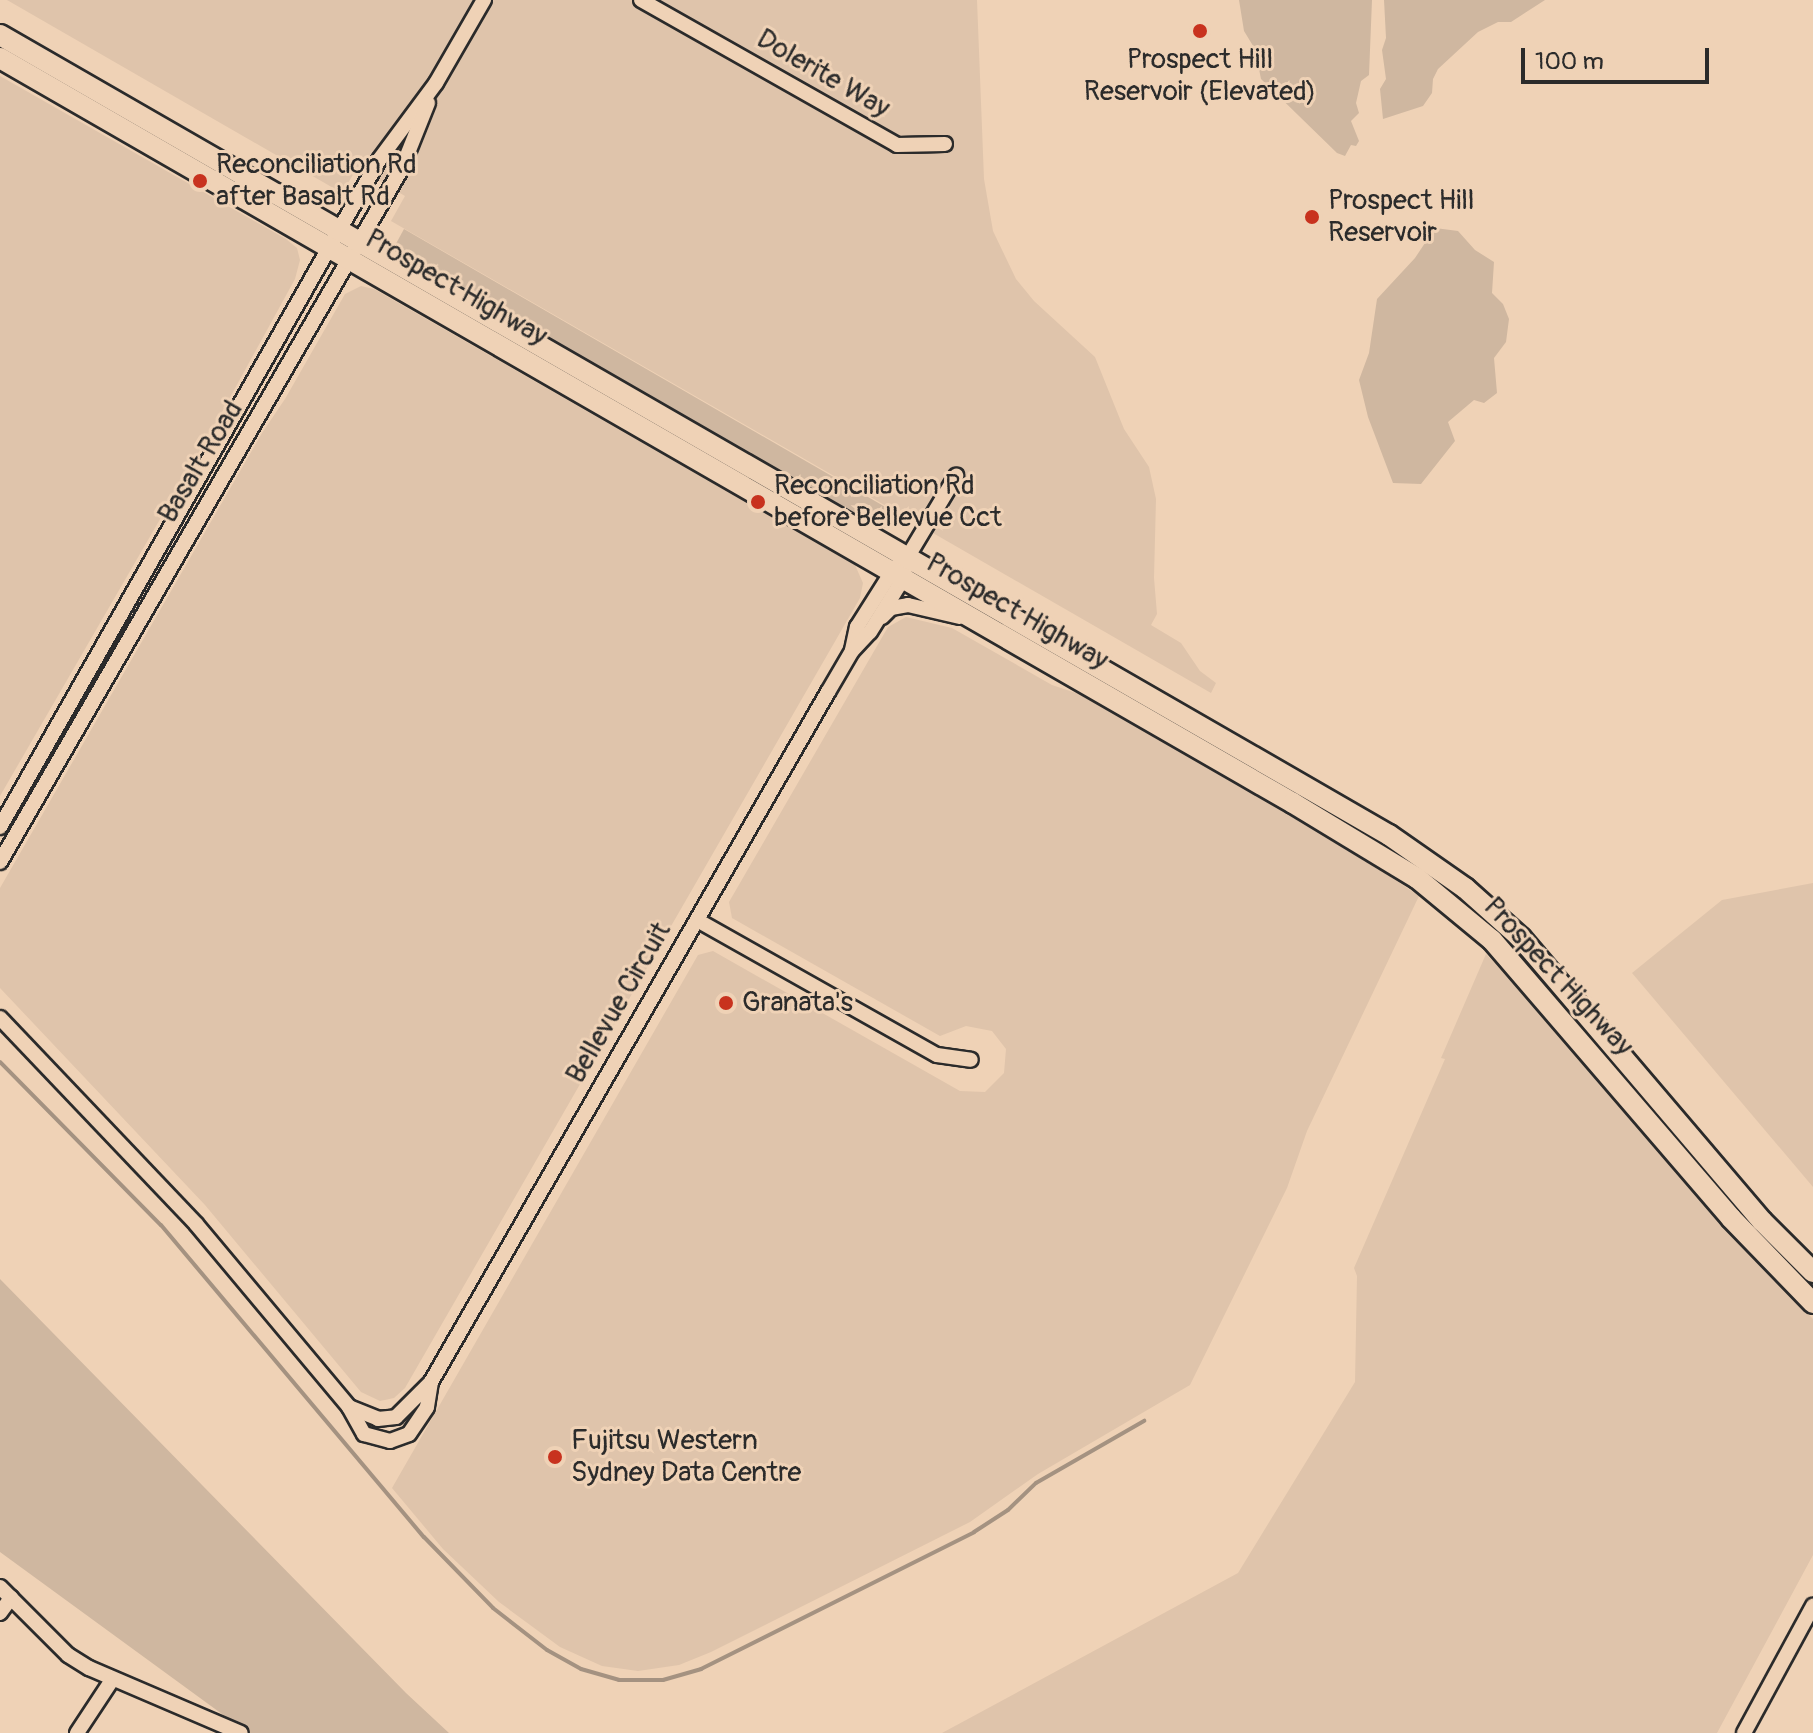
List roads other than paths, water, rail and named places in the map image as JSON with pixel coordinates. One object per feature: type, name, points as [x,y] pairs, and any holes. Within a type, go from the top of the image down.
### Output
[{"type":"main road","name":"Prospect Highway","points":[[0,35],[334,239]]},
{"type":"main road","name":"Prospect Highway","points":[[0,58],[354,250],[907,558],[1340,805],[1465,888],[1521,938],[1755,1213],[1813,1272]]},
{"type":"main road","name":"Prospect Highway","points":[[354,250],[896,575],[1400,866],[1475,923],[1578,1037],[1731,1218],[1813,1303]]},
{"type":"street","name":"Basalt Road","points":[[0,827],[379,160],[436,83],[484,0]]},
{"type":"street","name":"Dolerite Way","points":[[641,0],[897,145],[945,144]]},
{"type":"street","name":"Basalt Road","points":[[0,862],[402,168],[436,83]]},
{"type":"street","points":[[907,558],[956,476]]},
{"type":"street","points":[[194,488],[209,498]]},
{"type":"street","name":"Bellevue Circuit","points":[[852,651],[857,627],[907,558]]},
{"type":"street","name":"Bellevue Circuit","points":[[349,1407],[378,1419],[396,1417],[431,1382],[852,651],[877,621],[896,575]]},
{"type":"street","points":[[877,621],[891,608],[908,605],[976,620]]},
{"type":"street","points":[[697,920],[937,1055],[971,1060]]},
{"type":"street","name":"Bellevue Circuit","points":[[0,1018],[196,1224],[349,1407],[364,1434],[372,1439],[400,1439],[419,1421],[427,1407],[431,1382]]},
{"type":"street","points":[[0,1613],[5,1592]]},
{"type":"street","points":[[5,1592],[68,1655],[112,1680],[238,1732]]},
{"type":"street","points":[[1744,1733],[1813,1606]]},
{"type":"street","points":[[77,1733],[112,1680]]},
{"type":"waterway","points":[[0,1062],[161,1225],[424,1537],[493,1608],[547,1650],[581,1669],[619,1680],[663,1680],[701,1669],[974,1532],[1008,1510],[1036,1483],[1144,1421]]},
{"type":"place","name":"Prospect Hill Reservoir (Elevated)","points":[[1200,31]]},
{"type":"place","name":"Reconciliation Rd after Basalt Rd","points":[[200,181]]},
{"type":"place","name":"Prospect Hill Reservoir","points":[[1312,217]]},
{"type":"place","name":"Reconciliation Rd before Bellevue Cct","points":[[758,502]]},
{"type":"place","name":"Granata's","points":[[726,1003]]},
{"type":"place","name":"Fujitsu Western Sydney Data Centre","points":[[555,1457]]}]
